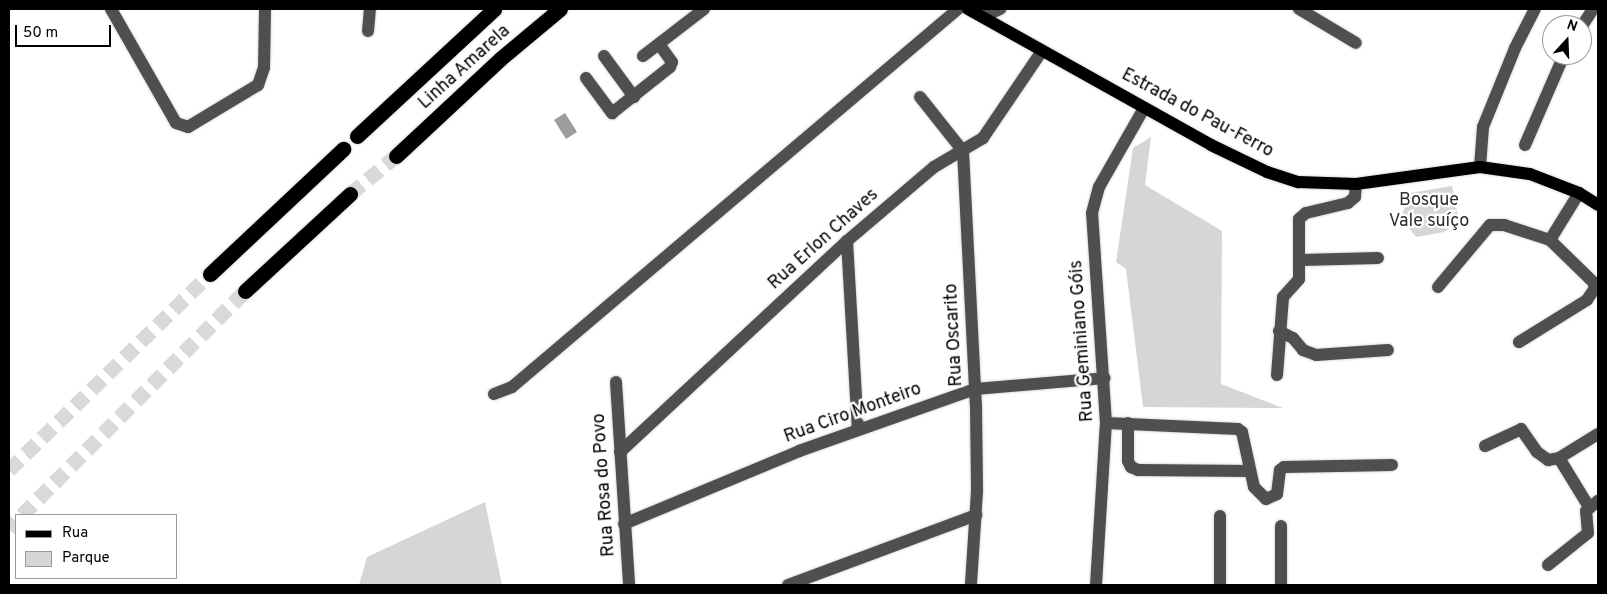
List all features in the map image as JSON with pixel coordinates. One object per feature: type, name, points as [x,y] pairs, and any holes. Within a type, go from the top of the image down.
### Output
[{"type":"highway","name":"Linha Amarela","points":[[357,136],[494,9]]},
{"type":"highway","name":"Linha Amarela","points":[[396,156],[560,9]]},
{"type":"highway","points":[[210,274],[343,149]]},
{"type":"highway","points":[[245,291],[350,194]]},
{"type":"main road","name":"Estrada do Pau-Ferro","points":[[968,9],[1144,108],[1267,172],[1298,182],[1356,184],[1480,167],[1530,174],[1579,193],[1598,205]]},
{"type":"street","points":[[112,9],[176,123],[194,126],[258,85],[264,68],[265,9]]},
{"type":"street","points":[[368,31],[370,9]]},
{"type":"street","points":[[643,56],[704,9]]},
{"type":"street","points":[[494,394],[512,386],[958,9]]},
{"type":"street","points":[[983,17],[1000,9]]},
{"type":"street","points":[[1299,9],[1356,44]]},
{"type":"street","points":[[1480,167],[1483,127],[1515,48],[1535,9]]},
{"type":"street","points":[[586,78],[612,113],[634,97],[672,64],[659,44]]},
{"type":"street","name":"Rua Erlon Chaves","points":[[620,452],[847,241],[934,167],[963,151],[987,133],[1042,51]]},
{"type":"street","points":[[604,56],[634,97]]},
{"type":"street","points":[[1525,145],[1560,65]]},
{"type":"street","points":[[920,97],[963,151]]},
{"type":"street","name":"Rua Geminiano Góis","points":[[1096,585],[1106,423],[1105,378],[1093,204],[1099,186],[1144,108]]},
{"type":"street","name":"Rua Oscarito","points":[[963,151],[975,389],[976,515],[971,585]]},
{"type":"street","points":[[1278,376],[1282,297],[1299,279],[1301,260],[1299,224],[1301,216],[1348,203],[1354,197],[1356,184]]},
{"type":"street","points":[[1550,240],[1579,193]]},
{"type":"street","points":[[1438,287],[1490,225],[1504,225],[1550,240],[1594,283],[1595,288],[1587,300],[1519,342]]},
{"type":"street","points":[[847,241],[858,430]]},
{"type":"street","points":[[1301,260],[1378,258]]},
{"type":"street","points":[[1279,331],[1293,338],[1303,350],[1316,354],[1388,350]]},
{"type":"street","name":"Rua Ciro Monteiro","points":[[624,524],[858,430],[975,389],[1105,378]]},
{"type":"street","name":"Rua Rosa do Povo","points":[[616,382],[629,585]]},
{"type":"street","points":[[1106,423],[1238,429],[1242,432],[1254,487],[1266,499],[1277,494],[1280,470],[1284,467],[1392,465]]},
{"type":"street","points":[[1128,423],[1131,467],[1148,471],[1250,471]]},
{"type":"street","points":[[1485,446],[1521,428],[1544,459],[1559,458],[1598,434]]},
{"type":"street","points":[[1548,566],[1588,533],[1585,515],[1594,504],[1559,458]]},
{"type":"street","points":[[788,585],[976,515]]},
{"type":"street","points":[[1220,516],[1220,585]]},
{"type":"street","points":[[1281,526],[1281,585]]},
{"type":"green space","points":[[1151,137],[1145,185],[1222,231],[1221,384],[1283,408],[1143,407],[1126,269],[1116,262],[1133,148]]},
{"type":"green space","name":"Bosque Vale suíço","points":[[1452,186],[1459,221],[1444,232],[1416,237],[1401,218],[1410,193]]},
{"type":"green space","points":[[485,502],[502,585],[359,585],[367,557]]},
{"type":"shaded area","points":[[565,113],[577,132],[566,139],[554,120]]},
{"type":"tunnel","points":[[350,194],[396,156]]},
{"type":"tunnel","points":[[9,470],[210,274]]},
{"type":"tunnel","points":[[23,514],[245,291]]},
{"type":"tunnel","points":[[9,529],[15,522]]}]
